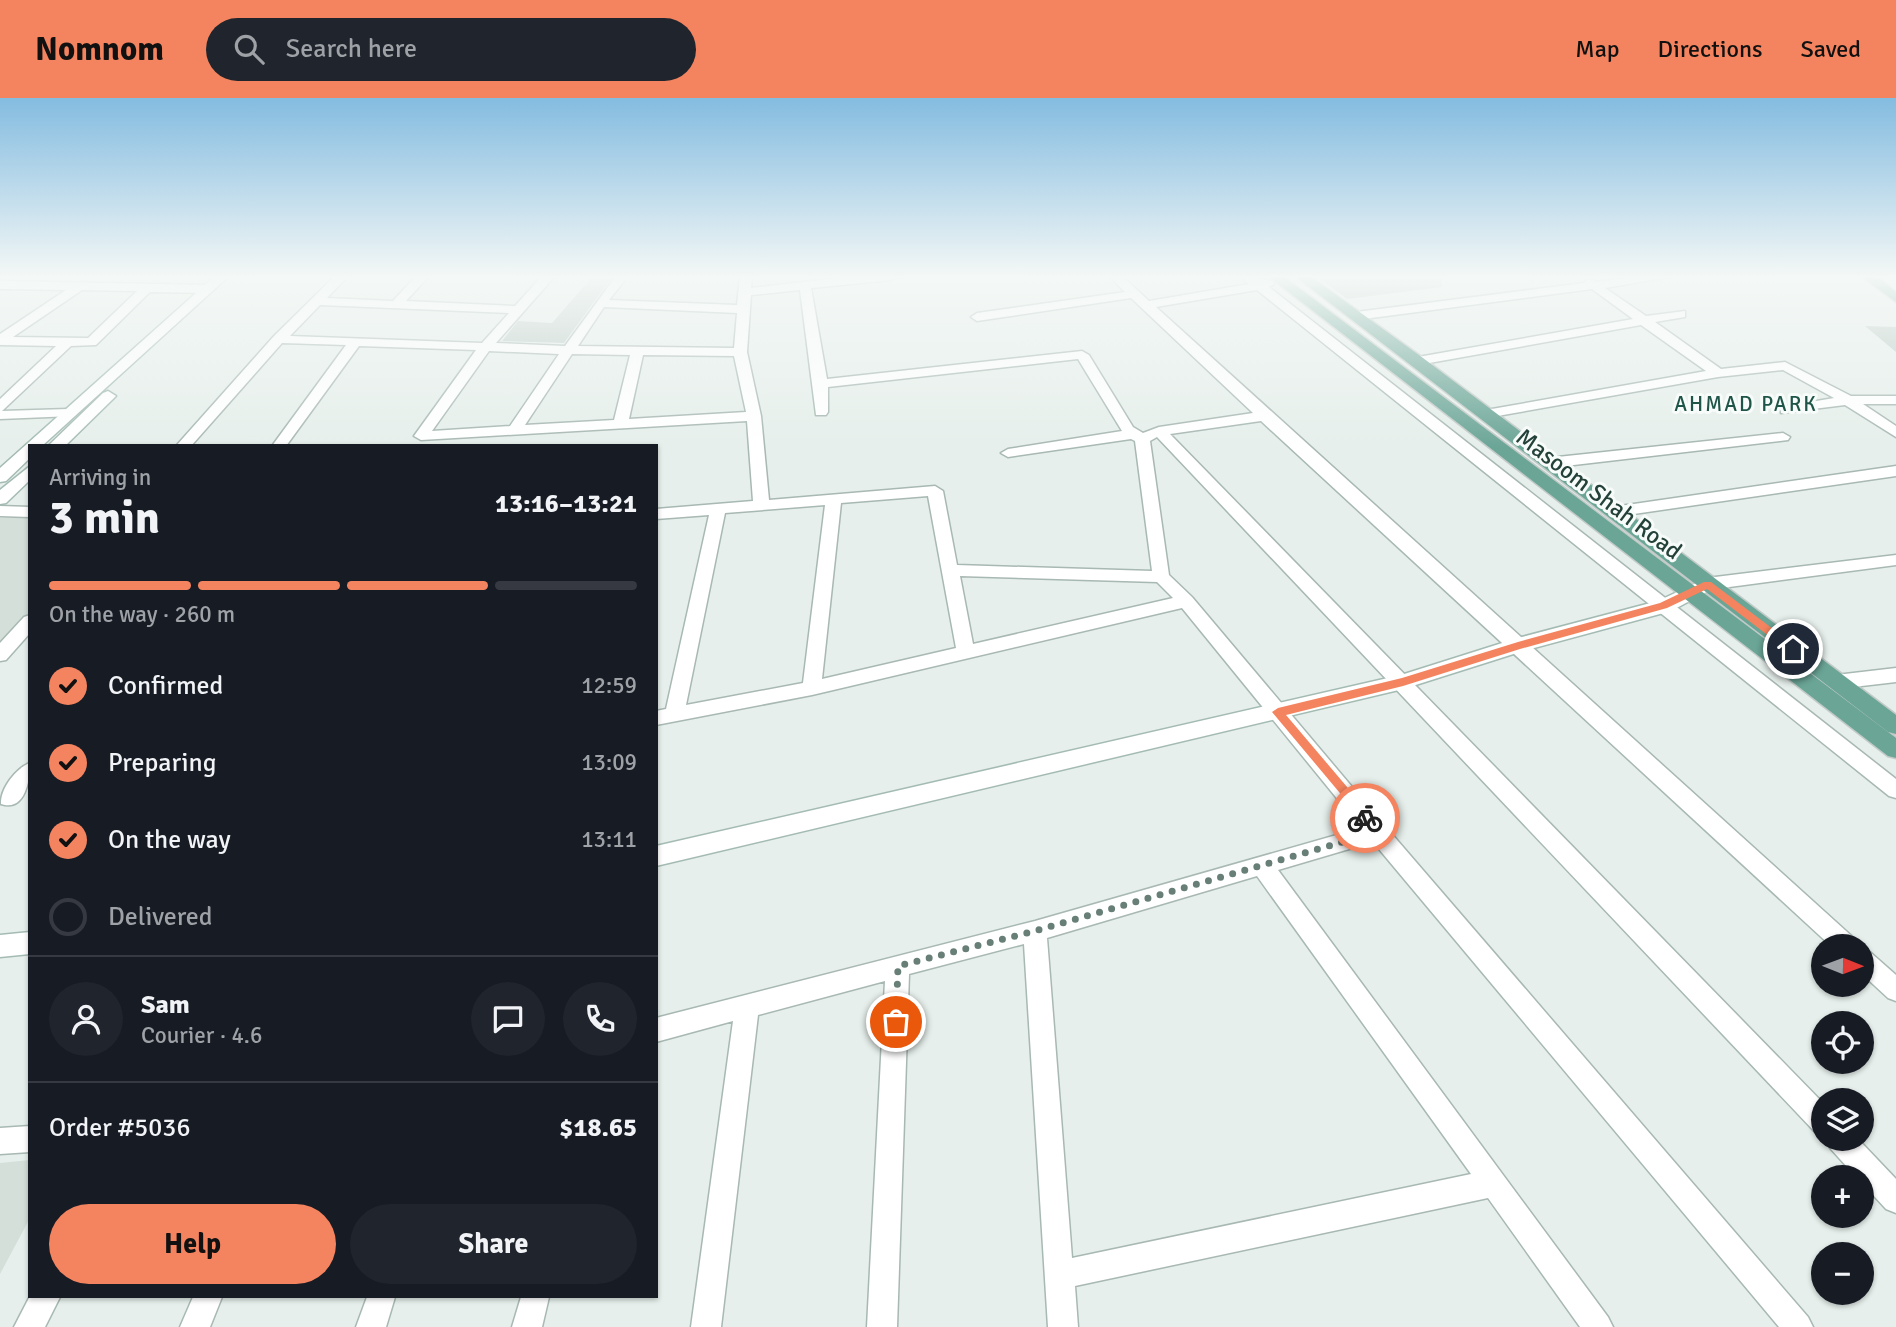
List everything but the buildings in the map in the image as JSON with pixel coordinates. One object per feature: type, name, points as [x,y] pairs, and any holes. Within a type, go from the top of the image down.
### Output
[{"type":"main road","points":[[35,444],[158,333]]},
{"type":"main road","points":[[58,444],[177,333]]},
{"type":"main road","name":"Masoom Shah Road","points":[[1340,333],[1698,589],[1896,726]]},
{"type":"main road","name":"Masoom Shah Road","points":[[1380,333],[1613,512],[1698,589],[1896,750]]},
{"type":"main road","points":[[0,477],[28,451]]},
{"type":"main road","points":[[0,499],[28,473]]},
{"type":"main road","points":[[658,856],[1403,682],[1518,645],[1664,606],[1698,589]]},
{"type":"main road","points":[[0,946],[28,943]]},
{"type":"street","points":[[0,341],[91,342],[100,333]]},
{"type":"street","points":[[185,444],[284,333]]},
{"type":"street","points":[[497,333],[421,436],[754,416]]},
{"type":"street","points":[[514,431],[579,333]]},
{"type":"street","points":[[741,333],[740,352],[754,416],[761,503]]},
{"type":"street","points":[[813,333],[821,384],[821,412]]},
{"type":"street","points":[[1178,333],[1264,416],[1834,934]]},
{"type":"street","points":[[1330,333],[1664,606],[1896,790]]},
{"type":"street","points":[[1418,361],[1571,333]]},
{"type":"street","points":[[1663,333],[1718,373]]},
{"type":"street","points":[[279,339],[568,350],[740,352]]},
{"type":"street","points":[[0,407],[68,341]]},
{"type":"street","points":[[280,444],[355,341]]},
{"type":"street","points":[[621,424],[637,351]]},
{"type":"street","points":[[821,384],[1082,355],[1128,430],[1145,435],[1403,682],[1811,1109]]},
{"type":"street","points":[[1486,414],[1718,373],[1785,366],[1848,400],[1896,433]]},
{"type":"street","points":[[1786,410],[1848,400],[1896,400]]},
{"type":"street","points":[[0,415],[68,413]]},
{"type":"street","points":[[1008,453],[1264,416]]},
{"type":"street","points":[[1145,435],[1161,577],[1186,601],[1377,832],[1798,1327]]},
{"type":"street","points":[[1548,463],[1783,437]]},
{"type":"street","points":[[1613,512],[1896,471]]},
{"type":"street","points":[[658,514],[761,503],[935,491],[966,653]]},
{"type":"street","points":[[812,688],[834,497]]},
{"type":"street","points":[[718,508],[665,716],[812,688],[1186,601]]},
{"type":"street","points":[[0,511],[28,512]]},
{"type":"street","points":[[1698,589],[1896,559]]},
{"type":"street","points":[[952,570],[1161,577]]},
{"type":"street","points":[[0,655],[28,623]]},
{"type":"street","points":[[1836,682],[1896,675]]},
{"type":"street","points":[[13,798],[28,774]]},
{"type":"street","points":[[658,1029],[1035,931],[1377,832]]},
{"type":"street","points":[[1262,865],[1598,1327]]},
{"type":"street","points":[[1035,931],[1063,1327]]},
{"type":"street","points":[[883,1327],[898,966]]},
{"type":"street","points":[[1874,971],[1896,990]]},
{"type":"street","points":[[705,1327],[747,1007]]},
{"type":"street","points":[[0,1141],[28,1139]]},
{"type":"street","points":[[1850,1151],[1896,1199]]},
{"type":"street","points":[[1060,1275],[1494,1183]]},
{"type":"street","points":[[29,1327],[44,1298]]},
{"type":"street","points":[[195,1327],[208,1298]]},
{"type":"street","points":[[371,1327],[381,1298]]},
{"type":"street","points":[[527,1327],[534,1298]]},
{"type":"shaded area","points":[[0,518],[28,518],[28,618],[0,651]]},
{"type":"shaded area","points":[[28,1160],[28,1222],[0,1274],[0,1163]]},
{"type":"way so far","points":[[896,1022],[898,966],[1035,931],[1377,832],[1365,818]]},
{"type":"district","name":"AHMAD PARK","points":[[1746,404]]},
{"type":"route","points":[[1365,818],[1278,712],[1403,682],[1518,645],[1664,606],[1707,584],[1793,649]]}]
